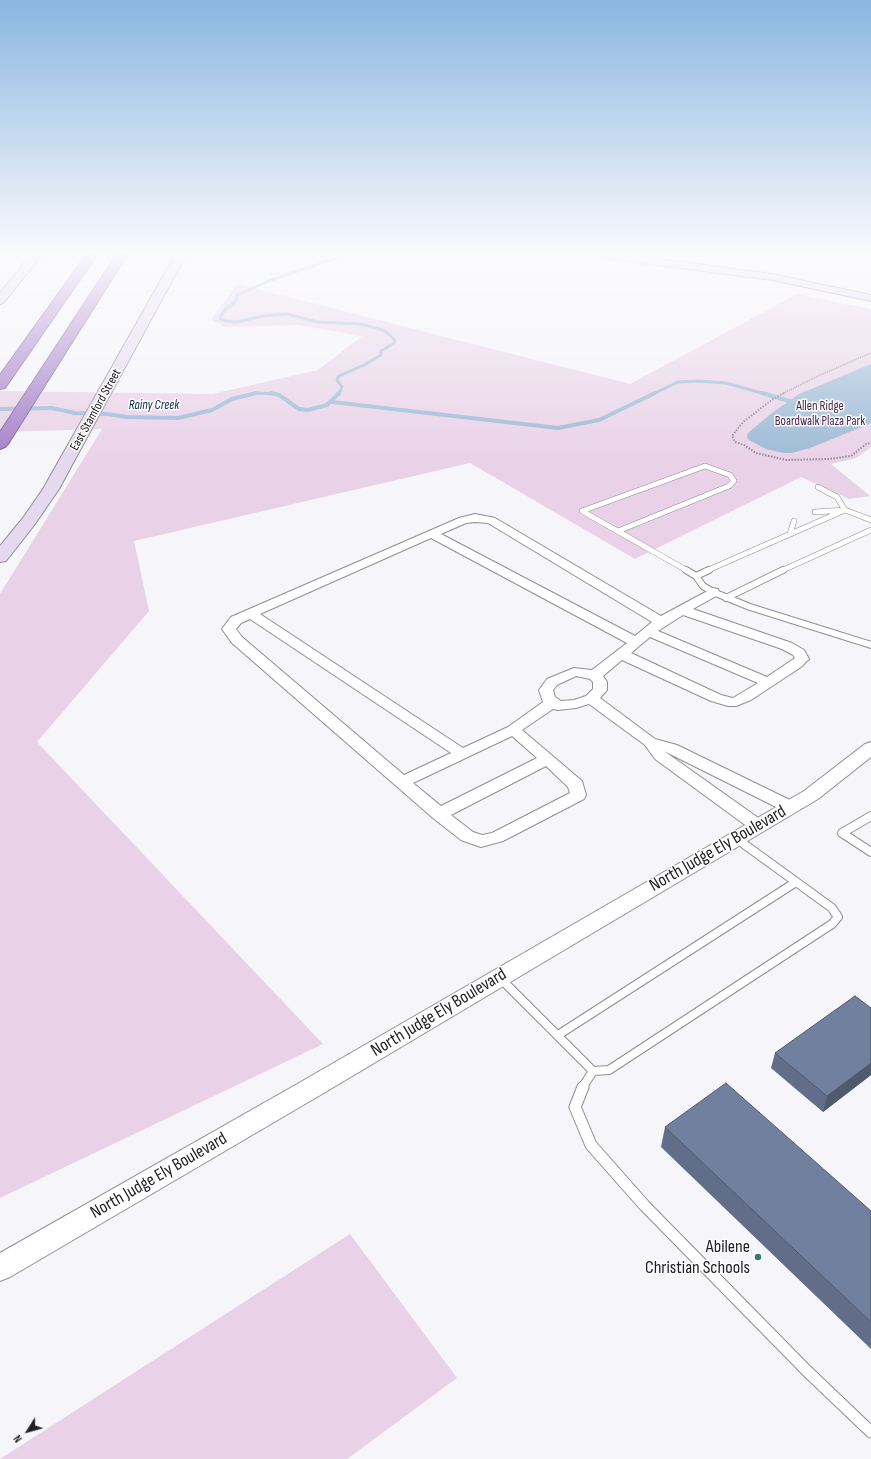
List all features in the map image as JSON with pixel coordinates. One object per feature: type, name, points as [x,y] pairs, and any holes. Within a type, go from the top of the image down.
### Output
[{"type":"highway","points":[[0,385],[44,323]]},
{"type":"highway","points":[[3,439],[78,323]]},
{"type":"main road","name":"East Stamford Street","points":[[0,557],[51,489],[145,323]]},
{"type":"street","points":[[513,730],[576,785],[578,795],[496,837],[481,841],[467,836],[439,814],[237,640],[229,628],[236,620],[463,520],[475,518],[491,520],[661,622]]},
{"type":"street","points":[[432,534],[636,642]]},
{"type":"street","points":[[595,675],[600,682],[600,690],[591,699],[576,704],[558,706],[548,699],[546,690],[552,682],[574,672],[595,675],[661,622],[713,592]]},
{"type":"street","points":[[622,654],[716,698],[728,702],[736,702],[802,658],[799,653],[787,646],[682,610]]},
{"type":"street","points":[[251,614],[462,754]]},
{"type":"street","points":[[649,632],[768,682]]},
{"type":"street","points":[[591,699],[650,742],[660,756],[758,826]]},
{"type":"street","points":[[403,782],[513,730],[553,702]]},
{"type":"street","points":[[650,742],[672,748],[790,807]]},
{"type":"street","name":"North Judge Ely Boulevard","points":[[0,1268],[308,1090],[811,795],[871,748]]},
{"type":"street","points":[[439,814],[547,759]]},
{"type":"street","points":[[811,795],[871,760]]},
{"type":"lane","points":[[618,531],[729,486],[734,481],[730,475],[705,466],[582,511],[696,576],[702,586],[713,592],[726,598],[871,645]]},
{"type":"lane","points":[[818,488],[837,497],[845,510]]},
{"type":"lane","points":[[696,576],[845,510]]},
{"type":"lane","points":[[814,512],[845,510],[871,520]]},
{"type":"lane","points":[[790,534],[794,521]]},
{"type":"lane","points":[[726,598],[742,588],[871,530]]},
{"type":"lane","points":[[871,816],[842,833],[871,852]]},
{"type":"lane","points":[[736,839],[832,908],[838,917],[832,924],[609,1070],[593,1072],[582,1088],[575,1107],[591,1145],[644,1205],[807,1371],[871,1432]]},
{"type":"lane","points":[[558,1035],[796,882]]},
{"type":"lane","points":[[499,977],[593,1072]]},
{"type":"path","points":[[871,353],[818,376],[773,400],[740,425],[732,436],[733,440],[756,454],[786,460],[829,459],[852,455],[866,444],[871,443]]},
{"type":"green space","name":"Allen Ridge Boardwalk Plaza Park","points":[[218,323],[391,323],[630,384],[743,323],[871,323],[871,447],[856,458],[831,464],[870,496],[849,499],[801,477],[635,559],[470,463],[134,541],[149,611],[37,742],[323,1044],[0,1198],[0,594],[102,429],[0,432],[0,391],[212,394],[318,370],[362,336],[298,325],[225,327]]},
{"type":"green space","points":[[350,1234],[457,1378],[347,1459],[0,1459]]},
{"type":"water","points":[[871,364],[871,423],[810,448],[792,453],[784,453],[766,449],[749,440],[747,437],[748,433],[772,413],[799,394]]},
{"type":"building","points":[[855,996],[871,1008],[871,1063],[827,1096],[775,1053]]},
{"type":"building","points":[[726,1083],[871,1211],[871,1322],[665,1127]]},
{"type":"waterway","name":"Rainy Creek","points":[[339,394],[342,387],[337,380],[339,376],[364,365],[381,355],[381,351],[394,343],[395,340],[383,330],[360,324],[340,323]]},
{"type":"waterway","points":[[653,394],[678,382],[699,381],[726,383],[765,394]]},
{"type":"waterway","name":"Rainy Creek","points":[[252,394],[256,393]]},
{"type":"waterway","name":"Rainy Creek","points":[[275,394],[279,395],[299,409],[308,410],[327,405],[339,393]]},
{"type":"waterway","points":[[332,402],[558,428],[599,420],[655,393]]},
{"type":"waterway","points":[[762,393],[796,403]]},
{"type":"waterway","name":"Rainy Creek","points":[[0,409],[52,408],[75,413],[108,414],[126,417],[178,418],[212,410],[232,399],[252,394]]},
{"type":"waterway","name":"Rainy Creek","points":[[252,394],[275,394]]},
{"type":"place","name":"Abilene Christian Schools","points":[[758,1257]]}]
